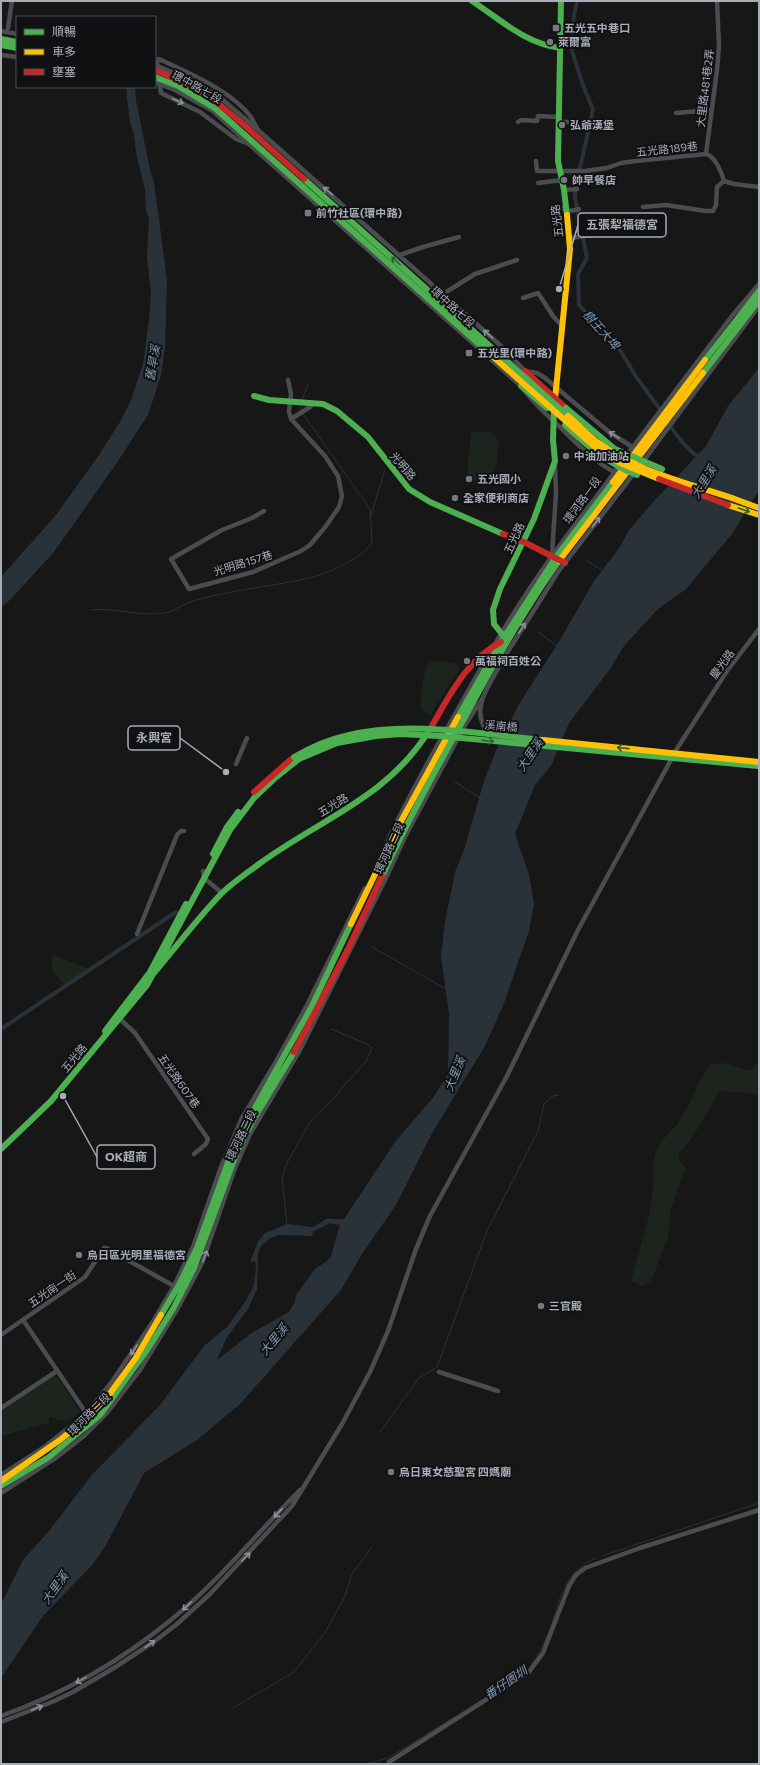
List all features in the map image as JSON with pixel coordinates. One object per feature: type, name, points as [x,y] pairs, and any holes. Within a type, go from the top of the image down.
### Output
[{"type":"street","points":[[8,28],[12,1]]},
{"type":"street","points":[[472,1],[533,41],[552,48],[561,48]]},
{"type":"street","name":"五光路","points":[[554,414],[562,326],[569,274],[570,238],[564,190],[558,161],[561,1]]},
{"type":"street","name":"大里路481巷2弄","points":[[706,154],[719,46],[717,1]]},
{"type":"street","points":[[1,31],[16,34]]},
{"type":"street","points":[[1,39],[16,42]]},
{"type":"street","points":[[1,45],[16,48]]},
{"type":"street","points":[[1,54],[16,57]]},
{"type":"street","points":[[250,144],[236,139],[200,112],[161,93],[158,59],[197,77],[228,96],[250,116],[258,130]]},
{"type":"street","name":"環中路七段","points":[[156,65],[187,78],[223,100],[497,342],[525,371],[537,373],[556,387],[609,432],[640,451]]},
{"type":"street","name":"環中路七段","points":[[156,70],[181,81],[210,97],[243,124],[597,442],[612,452],[638,465],[759,508]]},
{"type":"street","name":"環中路七段","points":[[156,77],[178,86],[200,98],[222,114],[594,446],[620,463],[635,470],[759,515]]},
{"type":"street","name":"環中路七段","points":[[156,82],[175,90],[212,111],[521,386],[529,398],[558,422],[583,450],[621,476]]},
{"type":"street","points":[[676,113],[712,110]]},
{"type":"street","points":[[518,122],[521,120],[537,121],[538,116],[559,120],[590,122]]},
{"type":"street","name":"五光路189巷","points":[[536,161],[537,171],[580,171],[607,168],[636,161],[706,154],[710,155],[715,161],[724,181]]},
{"type":"street","points":[[538,183],[562,180]]},
{"type":"street","points":[[643,207],[666,205],[713,211],[716,205],[717,187],[724,181],[734,184],[759,186]]},
{"type":"street","points":[[564,190],[577,189]]},
{"type":"street","points":[[553,219],[553,211],[579,209]]},
{"type":"street","points":[[570,238],[593,235]]},
{"type":"street","points":[[400,255],[459,237]]},
{"type":"street","points":[[443,294],[475,274],[516,260]]},
{"type":"street","name":"環河路一段","points":[[640,451],[732,316],[759,284]]},
{"type":"street","name":"環河路一段","points":[[446,744],[506,658],[504,640],[559,559],[735,320],[759,291]]},
{"type":"street","points":[[523,298],[538,293],[553,316],[562,326]]},
{"type":"street","name":"環河路一段","points":[[446,744],[504,640],[559,559],[640,451],[759,300]]},
{"type":"street","name":"環河路一段","points":[[640,451],[759,306]]},
{"type":"street","points":[[486,356],[494,348],[497,342]]},
{"type":"street","points":[[493,362],[495,353],[503,348]]},
{"type":"street","points":[[525,371],[615,450],[709,487],[732,498]]},
{"type":"street","points":[[288,380],[291,394],[289,412],[292,418],[306,410],[313,403]]},
{"type":"street","points":[[521,386],[554,414],[558,422],[607,461],[624,470],[700,498],[728,505]]},
{"type":"street","name":"光明路","points":[[254,396],[269,400],[323,404],[337,411],[368,437],[409,489],[430,502],[490,529],[524,542],[559,559]]},
{"type":"street","name":"光明路157巷","points":[[264,511],[252,518],[222,530],[171,559],[189,589],[253,572],[301,551],[310,545],[339,507],[342,496],[338,476],[325,456],[292,418]]},
{"type":"street","name":"五光路","points":[[558,422],[554,440],[559,559]]},
{"type":"street","name":"五光路","points":[[1,1144],[49,1097],[152,973],[222,893],[260,863],[356,803],[398,770],[421,743],[466,672],[504,640],[494,624],[493,610],[500,589],[534,519],[555,461]]},
{"type":"street","name":"慶光路","points":[[305,1485],[345,1418],[370,1372],[388,1331],[416,1249],[430,1216],[507,1076],[578,930],[659,780],[700,710],[759,629]]},
{"type":"street","points":[[489,734],[480,719],[480,703],[506,653],[504,640]]},
{"type":"street","name":"溪南橋","points":[[297,758],[319,744],[352,734],[373,731],[409,730],[489,734],[759,762]]},
{"type":"street","name":"溪南橋","points":[[297,758],[337,743],[369,737],[400,734],[440,736],[590,752],[759,766]]},
{"type":"street","points":[[236,764],[247,738]]},
{"type":"street","name":"環河路二段","points":[[1,1493],[57,1457],[91,1419],[135,1359],[179,1285],[197,1248],[235,1143],[281,1069],[344,955],[446,744]]},
{"type":"street","name":"環河路二段","points":[[1,1475],[91,1419],[107,1413],[140,1370],[188,1290],[202,1263],[235,1168],[268,1090],[281,1069],[310,1000],[393,828],[446,744]]},
{"type":"street","name":"五光路","points":[[1,1149],[51,1100],[120,1019],[152,973],[204,874],[230,830],[245,809],[297,758]]},
{"type":"street","points":[[137,934],[177,835],[181,831],[184,831]]},
{"type":"street","points":[[204,874],[222,893]]},
{"type":"street","name":"五光路607巷","points":[[120,1019],[135,1034],[208,1139],[206,1144],[194,1154]]},
{"type":"street","name":"環河路二段","points":[[11,1478],[50,1447],[91,1419],[99,1400],[131,1355],[174,1286],[193,1247],[228,1147],[242,1118],[268,1090]]},
{"type":"street","name":"五光南一街","points":[[1,1335],[85,1278],[104,1248],[174,1286]]},
{"type":"street","points":[[23,1320],[91,1419]]},
{"type":"street","points":[[1,1408],[57,1371]]},
{"type":"street","points":[[439,1372],[498,1391]]},
{"type":"street","points":[[1,1481],[11,1478]]},
{"type":"street","points":[[1,1486],[11,1478]]},
{"type":"street","points":[[1,1716],[70,1686],[110,1663],[156,1632],[173,1619],[205,1589],[305,1485]]},
{"type":"street","points":[[1,1722],[52,1702],[94,1680],[134,1655],[177,1624],[210,1594],[269,1532],[292,1506],[305,1485]]},
{"type":"street","points":[[389,1762],[529,1672],[543,1653],[569,1586],[576,1575],[585,1568],[640,1548],[759,1510]]},
{"type":"shaded area","points":[[479,431],[492,433],[499,441],[494,473],[488,482],[483,483],[470,478],[467,474],[471,432],[475,432],[474,434]]},
{"type":"shaded area","points":[[429,660],[455,663],[460,669],[430,716],[422,710],[421,696],[423,679]]},
{"type":"shaded area","points":[[53,955],[89,969],[64,984],[52,970],[51,959]]},
{"type":"shaded area","points":[[723,1063],[751,1071],[757,1063],[759,1064],[759,1094],[719,1091],[696,1132],[678,1154],[680,1161],[686,1168],[671,1208],[668,1237],[652,1279],[647,1284],[642,1286],[631,1281],[650,1208],[653,1191],[654,1157],[660,1143],[683,1116],[701,1078],[710,1064]]},
{"type":"shaded area","points":[[54,1376],[59,1379],[80,1412],[72,1418],[66,1420],[49,1417],[49,1423],[1,1436],[1,1411]]},
{"type":"water","name":"舊旱溪","points":[[126,88],[135,88],[136,100],[150,170],[154,182],[167,280],[165,349],[161,375],[148,415],[118,461],[54,552],[10,600],[1,607],[1,577],[56,515],[99,455],[120,422],[131,400],[143,364],[151,294],[147,257],[149,219],[146,210],[145,190],[136,153],[134,134],[130,123]]},
{"type":"water","name":"大里溪","points":[[759,368],[759,490],[732,534],[686,589],[658,609],[624,646],[610,669],[569,723],[551,766],[535,785],[515,834],[529,875],[534,904],[529,931],[503,1006],[485,1046],[432,1133],[396,1205],[362,1254],[341,1290],[240,1404],[197,1440],[144,1473],[106,1545],[93,1564],[43,1616],[1,1678],[1,1604],[23,1560],[49,1531],[91,1476],[160,1405],[204,1346],[228,1326],[245,1302],[254,1285],[256,1267],[255,1261],[250,1262],[258,1242],[265,1233],[287,1224],[313,1227],[326,1219],[344,1219],[395,1142],[432,1099],[448,1074],[449,1014],[441,956],[445,922],[455,872],[464,850],[484,781],[498,746],[519,704],[557,645],[594,581],[620,547],[629,530],[706,446],[728,406]],"holes":[[[330,1223],[340,1225],[331,1256],[327,1261],[315,1269],[296,1295],[295,1302],[289,1312],[253,1332],[217,1360],[227,1337],[248,1309],[257,1289],[258,1253],[261,1246],[270,1238],[279,1235],[312,1236],[313,1232]]]},
{"type":"waterway","name":"樹王大埤","points":[[577,1],[574,15],[572,51],[584,88],[593,109],[581,164],[575,181],[575,198],[587,258],[578,274],[579,305],[620,350],[637,378],[662,412]]},
{"type":"waterway","name":"舊旱溪","points":[[302,400],[308,384]]},
{"type":"waterway","name":"舊旱溪","points":[[301,405],[301,411]]},
{"type":"waterway","name":"舊旱溪","points":[[91,610],[100,609],[145,614],[172,611],[192,601],[212,596],[314,577],[338,568],[364,552],[372,541],[370,509],[303,414]]},
{"type":"waterway","name":"樹王大埤","points":[[665,418],[685,445],[700,458]]},
{"type":"waterway","points":[[371,515],[385,470]]},
{"type":"waterway","points":[[587,561],[602,570]]},
{"type":"waterway","points":[[538,632],[557,646]]},
{"type":"waterway","points":[[454,781],[480,798]]},
{"type":"waterway","points":[[1,1029],[176,912]]},
{"type":"waterway","points":[[372,947],[446,989]]},
{"type":"waterway","points":[[287,1224],[282,1179],[286,1165],[308,1125],[366,1061],[372,1048],[367,1044],[331,1029]]},
{"type":"waterway","points":[[380,1432],[419,1378],[437,1367],[487,1231],[538,1131],[544,1104],[553,1096],[559,1095]]},
{"type":"waterway","name":"番仔園圳","points":[[602,1556],[759,1503]]},
{"type":"waterway","points":[[233,1708],[294,1672],[326,1631],[345,1596],[352,1574],[372,1547]]},
{"type":"waterway","name":"番仔園圳","points":[[530,1667],[549,1633],[561,1596],[567,1584],[583,1565],[596,1558]]},
{"type":"waterway","name":"番仔園圳","points":[[368,1764],[388,1758],[456,1716]]},
{"type":"traffic: fast","points":[[472,1],[514,30],[536,42],[561,48]]},
{"type":"traffic: fast","points":[[561,1],[558,161],[567,215]]},
{"type":"traffic: fast","points":[[1,39],[16,42]]},
{"type":"traffic: fast","points":[[1,45],[16,48]]},
{"type":"traffic: fast","points":[[156,77],[178,86],[216,109],[490,354]]},
{"type":"traffic: fast","points":[[304,179],[568,416]]},
{"type":"traffic: fast","points":[[705,360],[759,291]]},
{"type":"traffic: fast","points":[[703,373],[759,300]]},
{"type":"traffic: fast","points":[[521,386],[547,408]]},
{"type":"traffic: fast","points":[[254,396],[269,400],[323,404],[337,411],[368,437],[409,489],[430,502],[503,534]]},
{"type":"traffic: fast","points":[[566,408],[615,449],[662,469]]},
{"type":"traffic: fast","points":[[505,638],[494,624],[493,610],[500,589],[534,519],[555,461],[553,440],[554,409]]},
{"type":"traffic: fast","points":[[565,425],[599,454],[617,466],[637,475]]},
{"type":"traffic: fast","points":[[458,717],[501,642],[556,557],[613,482]]},
{"type":"traffic: fast","points":[[382,876],[425,790],[492,669],[524,614],[559,561]]},
{"type":"traffic: fast","points":[[294,757],[306,750],[345,736],[369,731],[394,729],[444,730],[543,740]]},
{"type":"traffic: fast","points":[[154,973],[225,890],[282,848],[352,806],[374,790],[394,773],[413,753],[430,729]]},
{"type":"traffic: fast","points":[[299,759],[337,743],[376,736],[400,734],[440,736],[758,766]]},
{"type":"traffic: fast","points":[[1,1149],[51,1101],[147,985],[230,830],[254,798],[274,779],[299,759]]},
{"type":"traffic: fast","points":[[213,854],[227,827],[238,812]]},
{"type":"traffic: fast","points":[[105,1031],[150,972],[186,904]]},
{"type":"traffic: fast","points":[[161,1315],[179,1285],[197,1248],[235,1143],[311,1008],[351,924]]},
{"type":"traffic: fast","points":[[1,1486],[49,1457],[100,1415],[147,1350],[173,1309],[194,1268],[238,1149],[253,1120],[294,1052]]},
{"type":"traffic: slow","points":[[554,409],[570,249],[567,215]]},
{"type":"traffic: slow","points":[[490,354],[594,446],[620,463],[659,479]]},
{"type":"traffic: slow","points":[[613,482],[705,360]]},
{"type":"traffic: slow","points":[[559,561],[703,373]]},
{"type":"traffic: slow","points":[[568,416],[597,442],[628,461],[645,469],[732,498]]},
{"type":"traffic: slow","points":[[732,498],[759,508]]},
{"type":"traffic: slow","points":[[728,505],[759,515]]},
{"type":"traffic: slow","points":[[351,924],[398,827],[458,717]]},
{"type":"traffic: slow","points":[[543,740],[759,762]]},
{"type":"traffic: slow","points":[[1,1481],[60,1440],[100,1407],[135,1359],[161,1315]]},
{"type":"traffic: jam","points":[[156,70],[181,81],[210,97],[243,124],[304,179]]},
{"type":"traffic: jam","points":[[525,371],[566,408]]},
{"type":"traffic: jam","points":[[659,479],[728,505]]},
{"type":"traffic: jam","points":[[503,534],[524,542],[565,563]]},
{"type":"traffic: jam","points":[[430,729],[452,692],[468,669],[478,659],[501,642]]},
{"type":"traffic: jam","points":[[254,792],[290,760]]},
{"type":"traffic: jam","points":[[294,1052],[348,949],[382,876]]},
{"type":"place","name":"五光五中巷口","points":[[556,28]]},
{"type":"place","name":"萊爾富","points":[[550,42]]},
{"type":"place","name":"弘爺漢堡","points":[[562,125]]},
{"type":"place","name":"帥早餐店","points":[[564,180]]},
{"type":"place","name":"前竹社區(環中路)","points":[[308,213]]},
{"type":"place","name":"五張犁福德宮","points":[[559,289]]},
{"type":"place","name":"五光里(環中路)","points":[[469,353]]},
{"type":"place","name":"中油加油站","points":[[566,456]]},
{"type":"place","name":"五光國小","points":[[469,479]]},
{"type":"place","name":"全家便利商店","points":[[455,498]]},
{"type":"place","name":"萬福祠百姓公","points":[[467,661]]},
{"type":"place","name":"永興宮","points":[[226,772]]},
{"type":"place","name":"OK超商","points":[[63,1096]]},
{"type":"place","name":"烏日區光明里福德宮","points":[[79,1255]]},
{"type":"place","name":"三官殿","points":[[541,1306]]},
{"type":"place","name":"烏日東女慈聖宮 四媽廟","points":[[391,1472]]}]
